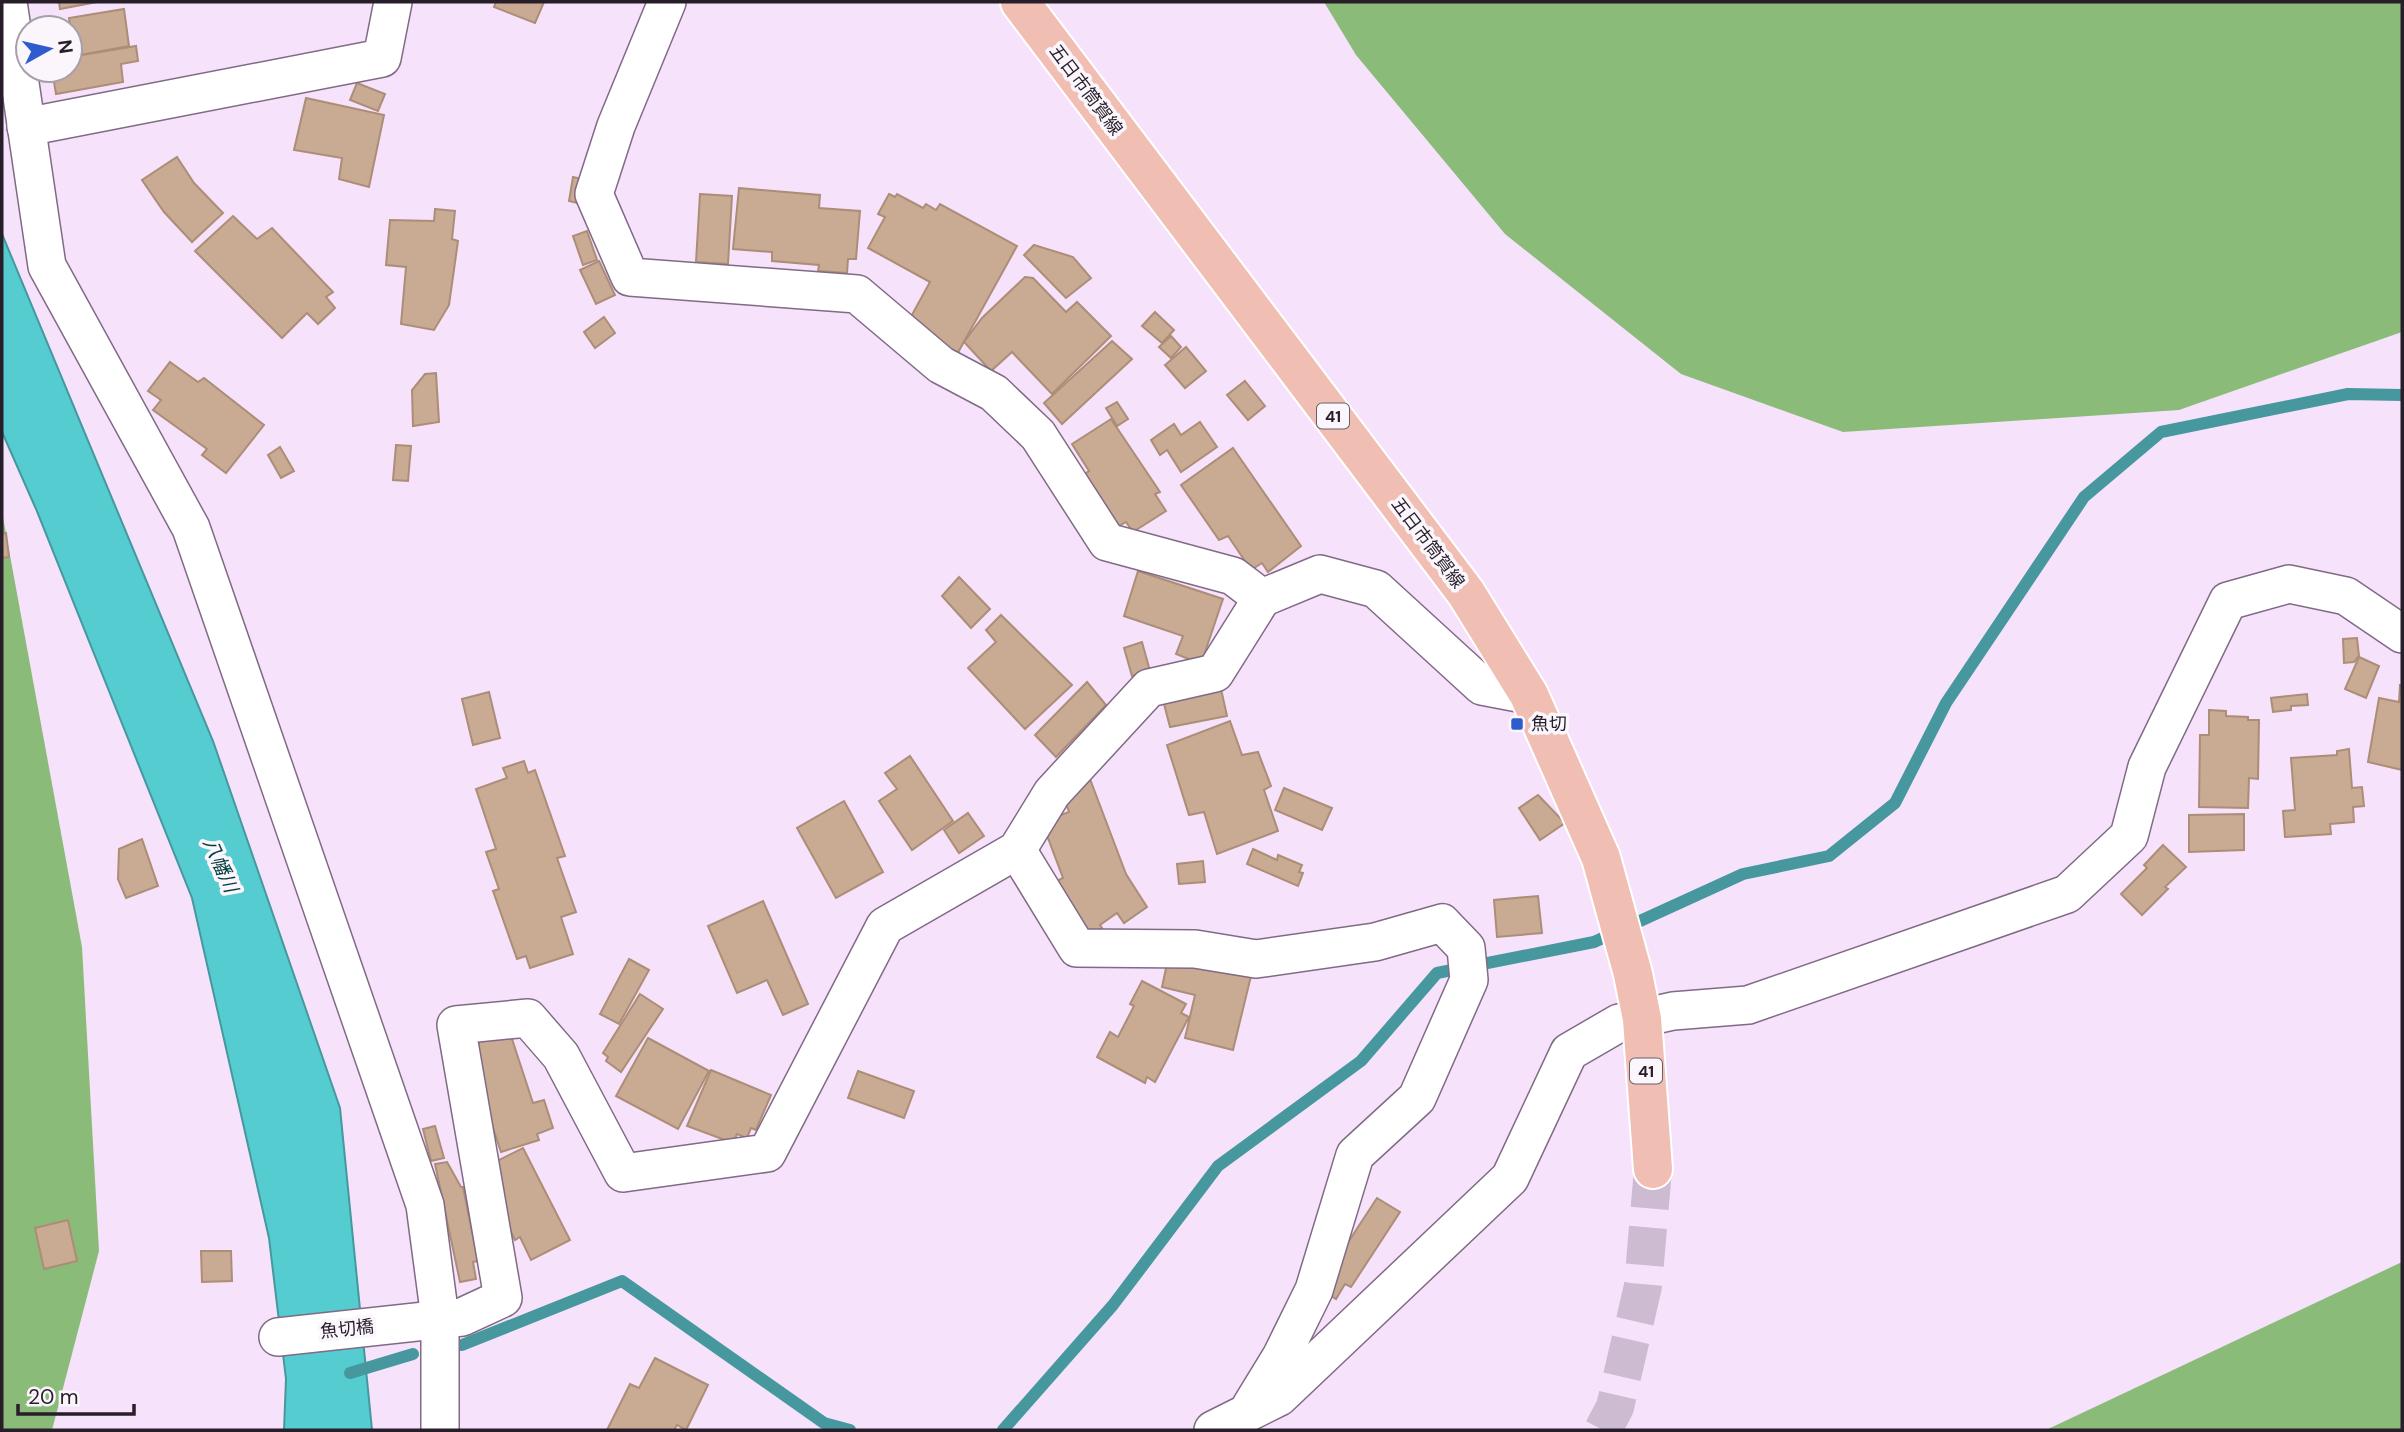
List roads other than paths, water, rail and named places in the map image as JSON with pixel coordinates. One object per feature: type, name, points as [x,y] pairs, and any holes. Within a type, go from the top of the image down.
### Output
[{"type":"main road","name":"五日市筒賀線","points":[[1020,2],[1466,593],[1529,695],[1601,858],[1633,974],[1642,1019],[1653,1169]]},
{"type":"street","points":[[8,2],[47,267],[191,528],[425,1205],[428,1319],[440,1430]]},
{"type":"street","points":[[26,127],[383,58],[393,2]]},
{"type":"street","points":[[667,2],[616,126],[594,194],[630,277],[857,294],[941,365],[993,393],[1038,435],[1107,542],[1233,576],[1262,598]]},
{"type":"street","points":[[1246,1413],[1281,1357],[1314,1290],[1355,1155],[1417,1098],[1467,964],[1442,923],[1375,942],[1256,959],[1195,949],[1077,948],[1017,850],[1052,793],[1149,688],[1215,673],[1262,598],[1320,574],[1376,589],[1482,686],[1529,695]]},
{"type":"street","points":[[1213,1430],[1279,1397],[1510,1178],[1569,1052],[1619,1023],[1673,1011],[1748,1005],[2067,894],[2129,836],[2147,766],[2228,601],[2290,584],[2346,596],[2402,634]]},
{"type":"street","name":"魚切橋","points":[[278,1337],[462,1317],[503,1298],[456,1026],[528,1018],[561,1056],[623,1173],[767,1153],[885,926],[1017,850]]},
{"type":"water","name":"八幡川","points":[[2,234],[213,741],[340,1108],[372,1430],[284,1430],[286,1379],[269,1238],[192,898],[36,509],[2,432]]},
{"type":"waterway","points":[[1003,1430],[1113,1305],[1218,1166],[1361,1061],[1437,973],[1594,942],[1743,874],[1829,856],[1895,803],[1946,703],[2084,497],[2161,432],[2348,394],[2402,395]]},
{"type":"waterway","points":[[462,1345],[622,1281],[824,1423],[850,1430]]},
{"type":"waterway","points":[[350,1373],[413,1354]]},
{"type":"tunnel","points":[[1603,1430],[1615,1407],[1643,1286],[1653,1169]]},
{"type":"place","name":"魚切","points":[[1517,724]]}]
